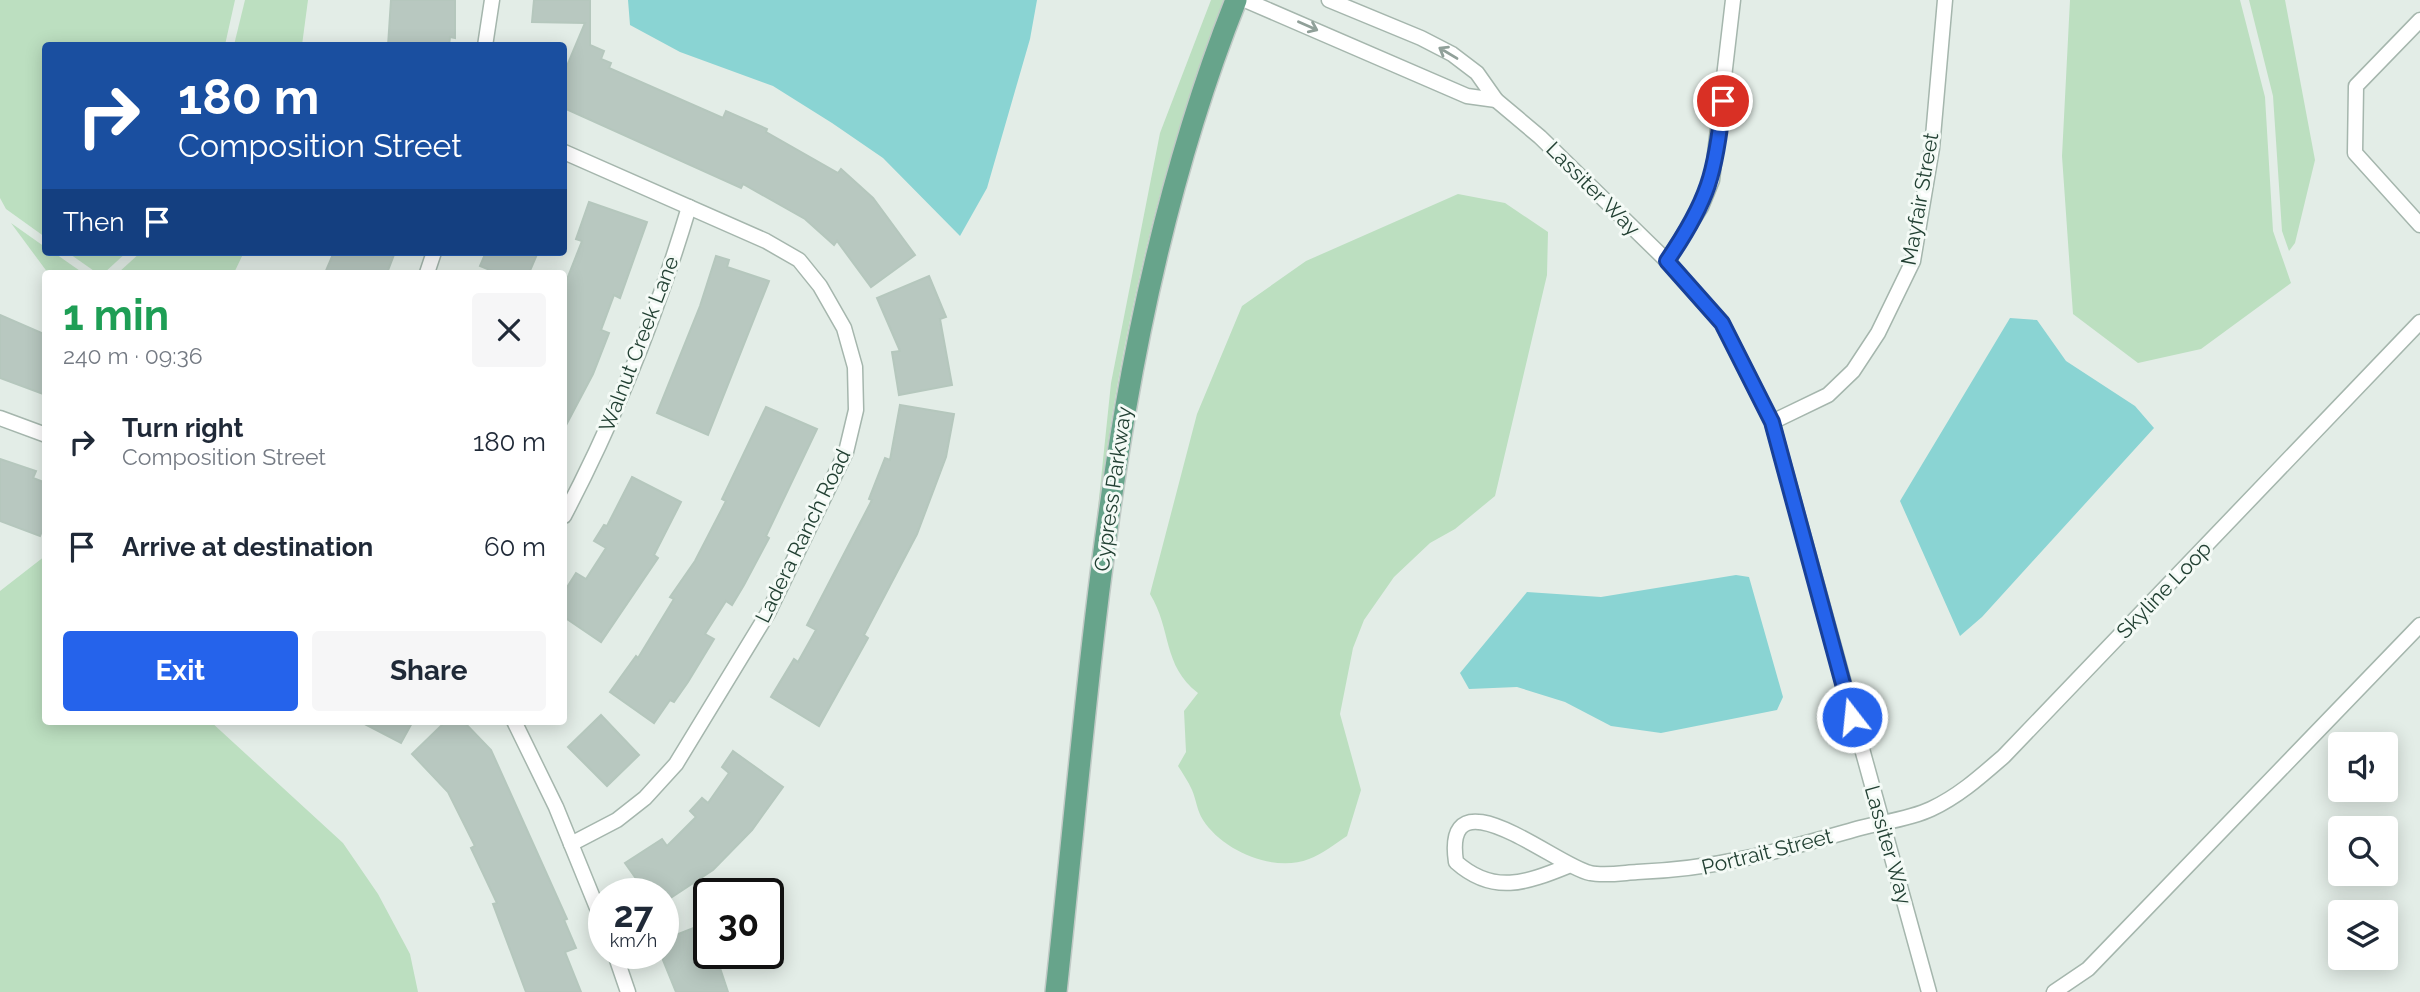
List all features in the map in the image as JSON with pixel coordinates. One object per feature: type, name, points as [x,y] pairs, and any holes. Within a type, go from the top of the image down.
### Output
[{"type":"main road","name":"Cypress Parkway","points":[[1056,992],[1111,486],[1134,349],[1152,268],[1187,139],[1236,0]]},
{"type":"street","points":[[486,42],[492,0]]},
{"type":"street","name":"Lassiter Way","points":[[1245,0],[1467,96],[1496,100]]},
{"type":"street","name":"Lassiter Way","points":[[1329,0],[1421,38],[1452,54],[1477,74],[1496,100],[1540,137],[1667,261],[1722,323],[1772,422],[1929,992]]},
{"type":"street","points":[[1667,261],[1702,207],[1712,180],[1733,0]]},
{"type":"street","name":"Mayfair Street","points":[[1772,422],[1828,395],[1853,371],[1878,333],[1913,261],[1932,148],[1945,0]]},
{"type":"street","points":[[2420,20],[2356,86],[2355,153],[2420,225]]},
{"type":"street","name":"Ladera Ranch Road","points":[[567,153],[766,241],[799,260],[845,328],[855,367],[856,410],[846,452],[768,613],[676,764],[645,798],[617,821],[571,844]]},
{"type":"street","name":"Walnut Creek Lane","points":[[567,510],[619,406],[668,278],[689,207]]},
{"type":"street","name":"Skyline Loop","points":[[1882,822],[1928,810],[1959,795],[2004,757],[2420,322]]},
{"type":"street","points":[[0,418],[42,434]]},
{"type":"street","points":[[2054,992],[2088,969],[2420,625]]},
{"type":"street","points":[[516,725],[588,886]]},
{"type":"street","name":"Portrait Street","points":[[1567,866],[1532,880],[1494,884],[1472,876],[1456,862],[1453,846],[1460,830],[1471,821],[1490,821],[1567,866],[1592,874],[1691,870],[1749,859],[1882,822]]},
{"type":"street","points":[[620,969],[628,992]]},
{"type":"green space","points":[[0,0],[235,0],[226,42],[42,42],[42,235],[6,209],[0,198]]},
{"type":"green space","points":[[245,0],[308,0],[302,42],[235,42]]},
{"type":"green space","points":[[1211,0],[1225,0],[1177,135],[1140,274],[1112,414],[1093,556],[1111,383],[1160,133]]},
{"type":"green space","points":[[2070,0],[2240,0],[2265,97],[2273,231],[2291,283],[2201,349],[2138,363],[2073,314],[2062,156]]},
{"type":"green space","points":[[2249,0],[2285,0],[2315,160],[2295,243],[2289,251],[2282,231],[2273,96]]},
{"type":"green space","points":[[1458,194],[1505,203],[1548,232],[1547,275],[1495,496],[1455,529],[1430,543],[1394,577],[1364,620],[1353,648],[1340,714],[1361,790],[1347,836],[1309,859],[1295,863],[1265,861],[1236,850],[1212,831],[1201,816],[1192,790],[1178,766],[1186,752],[1184,711],[1198,693],[1178,671],[1157,607],[1150,594],[1197,414],[1242,306],[1306,261]]},
{"type":"green space","points":[[11,223],[42,245],[42,256],[59,256],[79,270],[46,270]]},
{"type":"green space","points":[[73,256],[123,256],[107,270],[93,270]]},
{"type":"green space","points":[[137,256],[242,256],[235,270],[121,270]]},
{"type":"green space","points":[[42,558],[42,725],[214,725],[343,843],[378,894],[410,954],[418,992],[0,992],[0,591]]},
{"type":"water","points":[[628,0],[1037,0],[1030,39],[987,188],[960,236],[883,158],[832,123],[773,86],[680,52],[630,25]]},
{"type":"water","points":[[2010,318],[2037,320],[2066,361],[2135,406],[2154,428],[1982,617],[1960,636],[1900,501]]},
{"type":"water","points":[[1736,575],[1749,577],[1783,697],[1777,710],[1661,733],[1611,726],[1565,702],[1517,687],[1469,689],[1460,673],[1527,592],[1601,597]]},
{"type":"building","points":[[391,0],[455,0],[455,38],[450,37],[449,42],[388,42]]},
{"type":"building","points":[[534,0],[590,0],[590,45],[604,51],[601,59],[611,63],[609,68],[723,118],[726,111],[767,129],[766,132],[838,173],[841,169],[873,198],[915,255],[871,287],[837,241],[834,245],[805,219],[743,184],[741,188],[567,109],[567,66],[585,23],[532,22]]},
{"type":"building","points":[[589,202],[647,222],[620,298],[614,295],[601,330],[609,333],[593,374],[567,423],[567,279],[582,241],[576,239]]},
{"type":"building","points":[[332,256],[393,256],[388,270],[326,270]]},
{"type":"building","points":[[484,256],[536,256],[530,270],[490,270],[480,266]]},
{"type":"building","points":[[716,256],[729,260],[727,267],[769,281],[708,435],[657,413],[700,306]]},
{"type":"building","points":[[929,276],[946,317],[940,319],[952,385],[899,395],[892,352],[900,351],[877,298]]},
{"type":"building","points":[[0,315],[42,333],[42,394],[0,378]]},
{"type":"building","points":[[900,405],[954,414],[946,457],[917,534],[864,635],[868,638],[819,726],[771,697],[794,659],[798,662],[816,630],[807,625],[872,500],[869,499],[885,458],[890,460]]},
{"type":"building","points":[[766,407],[817,429],[766,536],[769,538],[744,585],[732,605],[726,601],[705,634],[714,639],[674,702],[670,700],[654,723],[610,692],[636,656],[638,658],[674,599],[670,597],[695,561],[726,501],[722,499]]},
{"type":"building","points":[[0,459],[36,471],[33,478],[42,481],[42,531],[40,536],[0,521]]},
{"type":"building","points":[[632,477],[681,502],[654,555],[658,558],[601,642],[567,619],[567,587],[576,573],[586,579],[606,548],[594,541],[604,525],[607,526]]},
{"type":"building","points":[[601,715],[639,755],[607,786],[568,747]]},
{"type":"building","points":[[367,725],[411,725],[401,743]]},
{"type":"building","points":[[442,725],[467,725],[491,750],[567,919],[564,920],[576,948],[565,952],[581,992],[526,992],[493,904],[497,903],[471,848],[475,846],[448,792],[412,754]]},
{"type":"building","points":[[733,751],[783,787],[752,830],[713,870],[701,878],[693,878],[693,883],[679,892],[679,878],[636,878],[625,863],[662,839],[667,846],[696,817],[690,811],[702,798],[708,803],[729,773],[722,767]]},
{"type":"building","points":[[693,928],[693,969],[720,969],[728,992],[676,992],[667,969],[679,969],[679,934]]},
{"type":"route","points":[[1723,101],[1712,180],[1702,207],[1667,261],[1722,323],[1772,422],[1852,717]]}]
